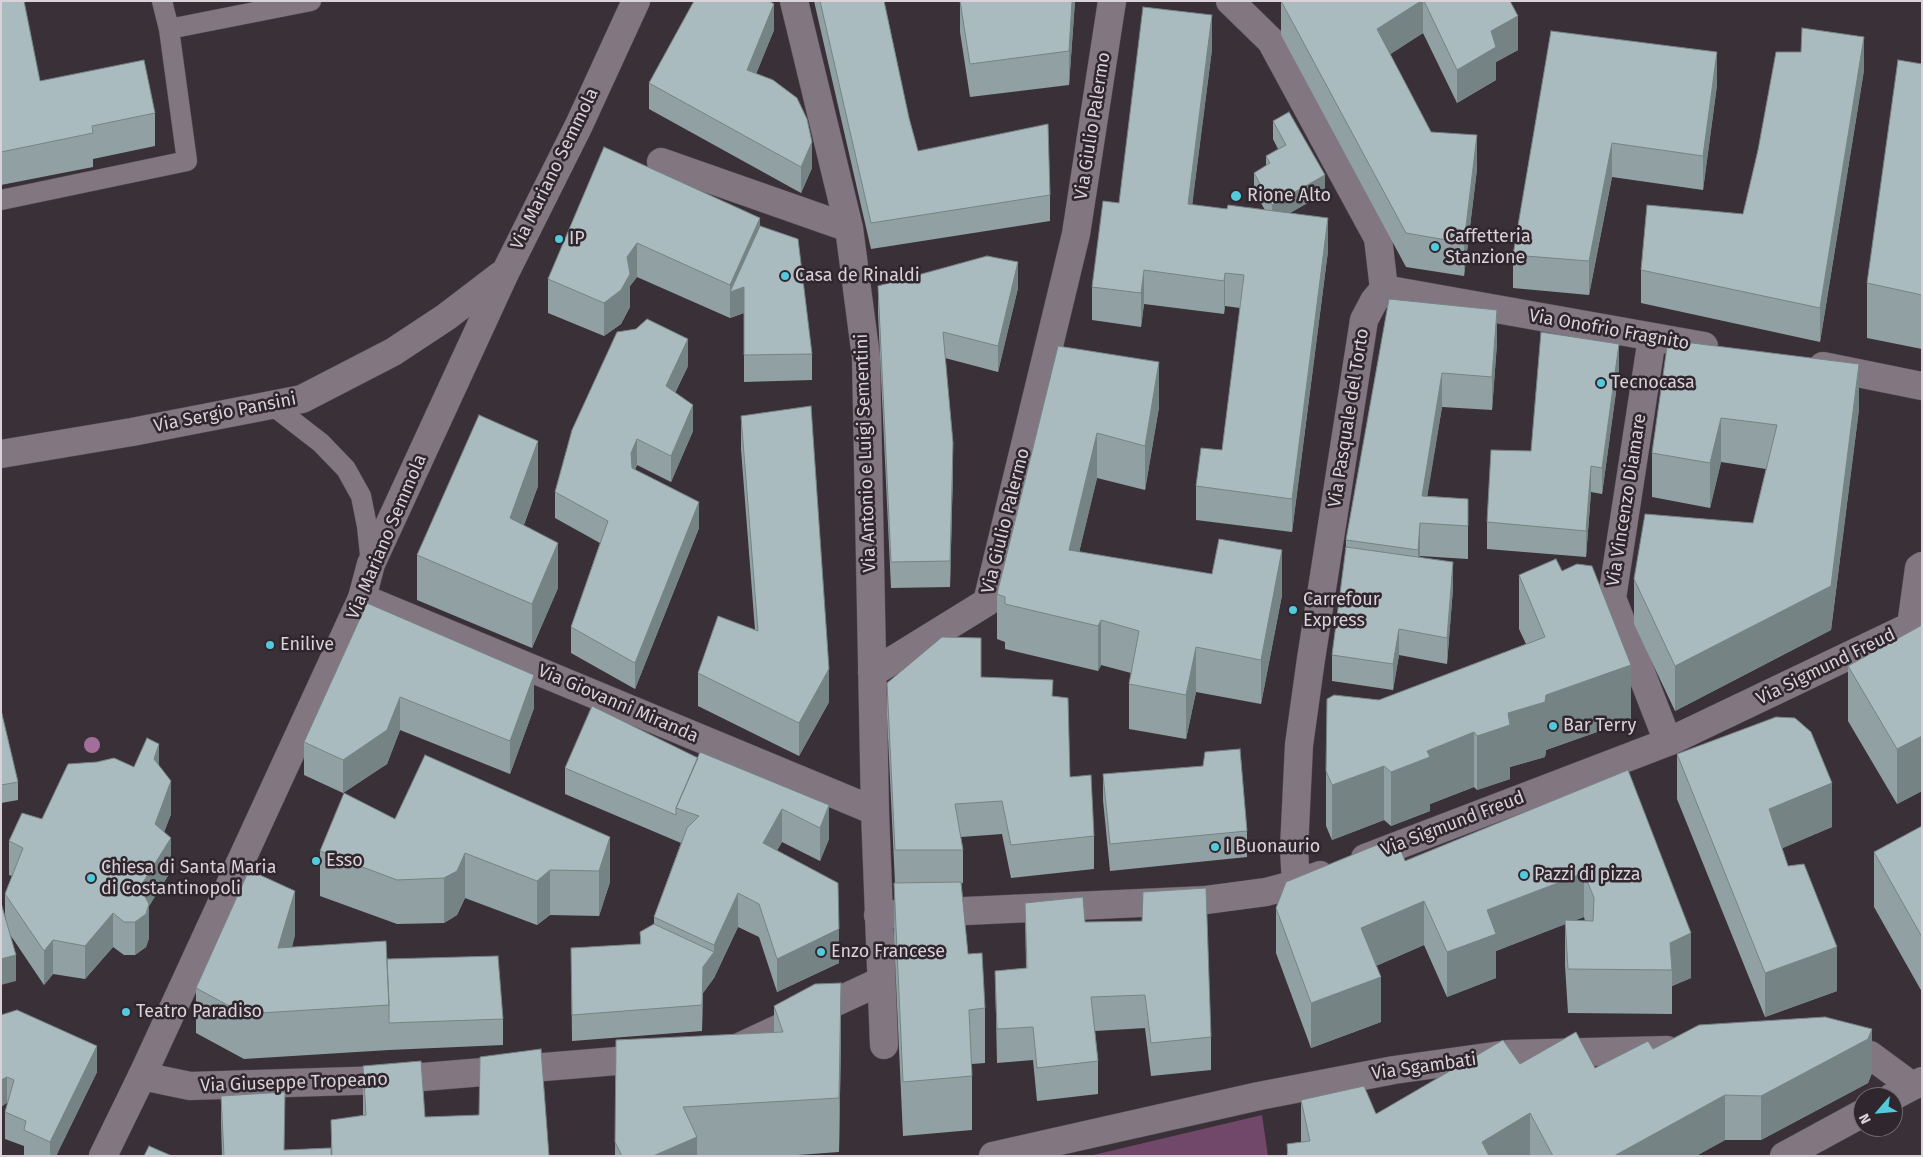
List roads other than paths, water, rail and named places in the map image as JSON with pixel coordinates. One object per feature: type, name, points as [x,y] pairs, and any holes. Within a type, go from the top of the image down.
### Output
[{"type":"street","name":"Via Mariano Semmola","points":[[103,1156],[142,1076],[362,598],[371,564],[505,273],[579,124],[636,1]]},
{"type":"street","name":"Via Antonio e Luigi Sementini","points":[[794,1],[849,228],[866,357],[872,673]]},
{"type":"street","name":"Via Giulio Palermo","points":[[872,673],[987,602],[1076,234],[1112,1]]},
{"type":"street","points":[[1230,1],[1271,41],[1378,238],[1384,289]]},
{"type":"street","points":[[661,162],[849,228]]},
{"type":"street","name":"Via Sergio Pansini","points":[[1,454],[132,432],[302,399],[393,352],[446,317],[505,273]]},
{"type":"street","name":"Via Onofrio Fragnito","points":[[1384,289],[1652,338],[1729,350]]},
{"type":"street","name":"Via Pasquale del Torto","points":[[1296,884],[1294,849],[1299,745],[1311,659],[1364,320],[1374,301],[1384,289]]},
{"type":"street","name":"Via Vincenzo Diamare","points":[[1652,338],[1612,598],[1668,742]]},
{"type":"street","points":[[1796,361],[1922,386]]},
{"type":"street","points":[[1916,625],[1918,568],[1922,566]]},
{"type":"street","name":"Via Giovanni Miranda","points":[[362,598],[875,811]]},
{"type":"street","name":"Via Sigmund Freud","points":[[878,915],[1206,900],[1266,892],[1296,884],[1668,742],[1916,625]]},
{"type":"street","points":[[872,673],[880,980],[884,1045]]},
{"type":"street","points":[[707,1054],[727,1052],[880,980]]},
{"type":"street","points":[[1806,1045],[1826,1045],[1870,1054],[1909,1088]]},
{"type":"street","name":"Via Sgambati","points":[[993,1156],[1259,1096],[1394,1070],[1508,1054],[1687,1049]]},
{"type":"street","name":"Via Giuseppe Tropeano","points":[[142,1076],[190,1086],[386,1080],[678,1056]]},
{"type":"street","points":[[1784,1156],[1853,1118]]},
{"type":"lane","points":[[1,200],[187,161],[169,29],[162,1]]},
{"type":"lane","points":[[169,29],[311,1]]},
{"type":"lane","points":[[272,405],[321,443],[346,469],[360,496],[367,526],[371,564]]},
{"type":"place","name":"Rione Alto","points":[[1236,196]]},
{"type":"place","name":"IP","points":[[559,239]]},
{"type":"place","name":"Caffetteria Stanzione","points":[[1435,247]]},
{"type":"place","name":"Casa de Rinaldi","points":[[785,276]]},
{"type":"place","name":"Tecnocasa","points":[[1601,383]]},
{"type":"place","name":"Carrefour Express","points":[[1293,610]]},
{"type":"place","name":"Enilive","points":[[270,645]]},
{"type":"place","name":"Bar Terry","points":[[1553,726]]},
{"type":"place","name":"I Buonaurio","points":[[1215,847]]},
{"type":"place","name":"Esso","points":[[316,861]]},
{"type":"place","name":"Pazzi di pizza","points":[[1524,875]]},
{"type":"place","name":"Chiesa di Santa Maria di Costantinopoli","points":[[91,878]]},
{"type":"place","name":"Enzo Francese","points":[[821,952]]},
{"type":"place","name":"Teatro Paradiso","points":[[126,1012]]}]
